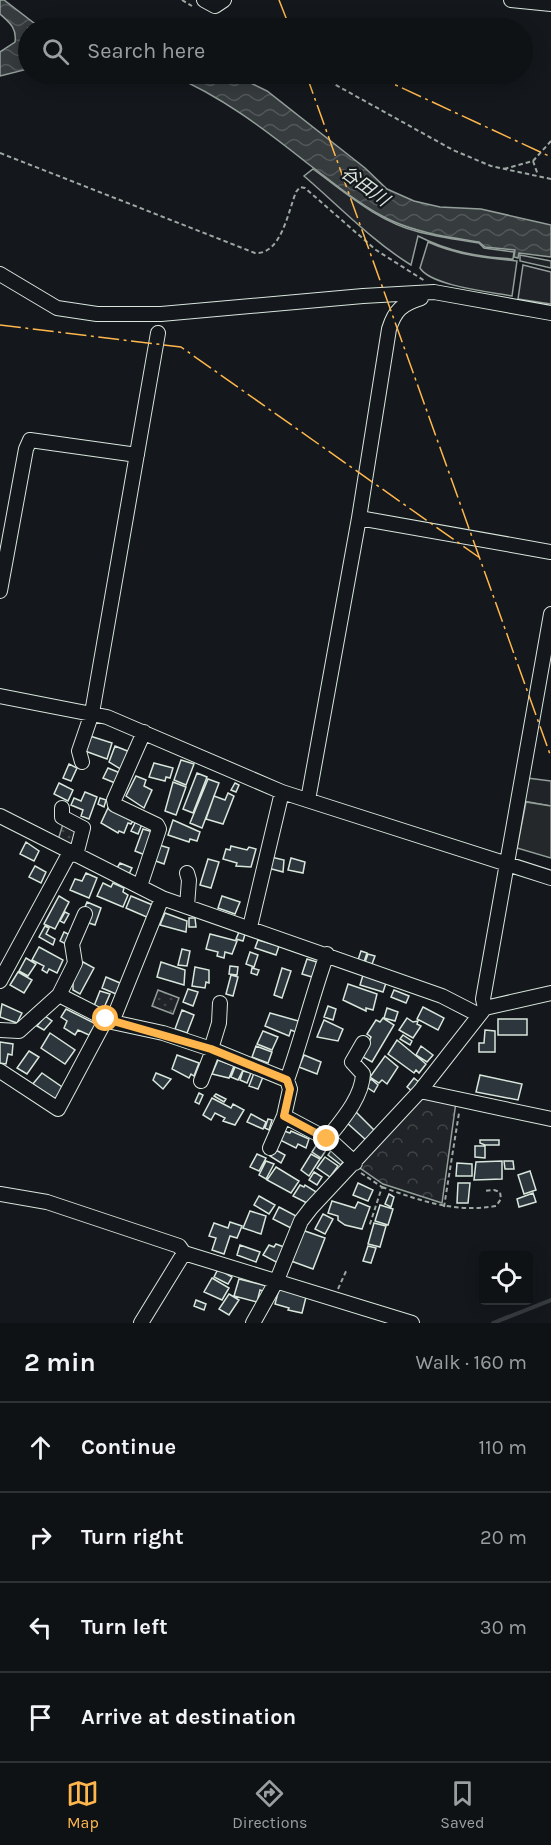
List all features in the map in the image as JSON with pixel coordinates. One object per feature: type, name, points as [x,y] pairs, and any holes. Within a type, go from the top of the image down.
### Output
[{"type":"street","points":[[204,0],[215,6],[224,0]]},
{"type":"street","points":[[511,0],[551,4]]},
{"type":"street","points":[[0,274],[57,308],[109,315],[161,314],[434,292],[551,313]]},
{"type":"street","points":[[308,800],[359,518],[389,328],[395,313],[405,303],[434,292]]},
{"type":"street","points":[[82,762],[79,751],[92,713],[158,333]]},
{"type":"street","points":[[0,591],[27,444],[30,440],[137,455]]},
{"type":"street","points":[[359,518],[551,552]]},
{"type":"street","points":[[253,1323],[278,1280],[302,1221],[420,1091],[482,1012],[551,614]]},
{"type":"street","points":[[0,696],[92,713],[144,732],[282,792],[551,878]]},
{"type":"street","points":[[140,886],[160,823],[157,825],[115,805],[114,800],[144,732]]},
{"type":"street","points":[[250,927],[282,792]]},
{"type":"street","points":[[0,981],[73,853],[83,828],[62,817],[62,808]]},
{"type":"street","points":[[0,816],[162,898],[327,954],[482,1012],[551,993]]},
{"type":"street","points":[[187,873],[189,880],[187,906]]},
{"type":"street","points":[[0,1071],[58,1109],[109,1020],[162,898]]},
{"type":"street","points":[[0,1030],[19,1031],[59,995],[75,963],[72,944],[85,914]]},
{"type":"street","points":[[270,1148],[284,1116],[290,1089],[287,1080],[327,954]]},
{"type":"street","points":[[59,995],[109,1020],[212,1050],[287,1080]]},
{"type":"street","points":[[201,1081],[219,1023],[220,1002]]},
{"type":"street","points":[[163,1034],[167,1019]]},
{"type":"street","points":[[327,1139],[346,1115],[362,1083],[363,1074],[352,1062],[363,1043]]},
{"type":"street","points":[[420,1091],[462,1098],[551,1119]]},
{"type":"street","points":[[284,1116],[327,1139],[353,1165]]},
{"type":"street","points":[[0,1194],[47,1202],[179,1246],[184,1253],[412,1323]]},
{"type":"street","points":[[141,1323],[184,1253]]},
{"type":"path","points":[[334,84],[453,150],[501,169],[551,179]]},
{"type":"path","points":[[501,169],[533,161],[551,141]]},
{"type":"path","points":[[0,153],[255,253],[266,252],[275,244],[296,192],[300,188],[305,188],[376,250],[424,279],[434,292]]},
{"type":"path","points":[[533,161],[538,177]]},
{"type":"path","points":[[444,1207],[462,1098]]},
{"type":"path","points":[[353,1165],[382,1187],[444,1207],[480,1209],[496,1206],[501,1199],[500,1192],[484,1191]]},
{"type":"path","points":[[369,1227],[382,1187]]},
{"type":"path","points":[[334,1298],[347,1269]]},
{"type":"green space","points":[[313,169],[363,206],[390,221],[419,232],[479,243],[484,248],[514,252],[513,259],[464,253],[418,236],[411,265],[369,234],[304,176]]},
{"type":"green space","points":[[428,242],[461,253],[517,261],[512,296],[448,284],[426,274],[420,268]]},
{"type":"green space","points":[[520,255],[551,261],[551,268],[520,261]]},
{"type":"green space","points":[[523,265],[551,272],[551,304],[518,299]]},
{"type":"green space","points":[[527,778],[551,781],[551,806],[523,801]]},
{"type":"green space","points":[[63,824],[75,830],[76,837],[72,846],[58,840]]},
{"type":"green space","points":[[158,990],[179,998],[173,1014],[152,1006]]},
{"type":"green space","points":[[422,1095],[456,1102],[442,1203],[383,1184],[357,1166]]},
{"type":"shaded area","points":[[526,802],[551,806],[551,858],[517,848]]},
{"type":"water","points":[[0,0],[4,0],[27,18],[18,18],[18,72],[0,76],[0,52],[15,42],[15,33],[12,26],[0,14]]},
{"type":"water","name":"谷田川","points":[[190,84],[253,84],[267,91],[365,168],[387,189],[414,201],[440,207],[481,209],[551,225],[551,257],[519,253],[518,258],[514,257],[515,250],[485,247],[479,242],[423,231],[390,220],[347,194],[274,137]]},
{"type":"building","points":[[90,736],[112,743],[107,759],[85,751]]},
{"type":"building","points":[[115,746],[130,752],[122,770],[109,762]]},
{"type":"building","points":[[181,760],[194,764],[186,785],[174,780]]},
{"type":"building","points":[[154,763],[173,768],[170,778],[166,777],[165,781],[149,777]]},
{"type":"building","points":[[69,764],[77,768],[71,781],[63,778]]},
{"type":"building","points":[[108,768],[120,773],[115,783],[103,778]]},
{"type":"building","points":[[197,773],[207,777],[193,813],[183,809]]},
{"type":"building","points":[[136,776],[146,780],[144,786],[152,790],[144,808],[126,796]]},
{"type":"building","points":[[208,779],[219,783],[202,828],[190,823]]},
{"type":"building","points":[[173,782],[186,787],[176,815],[165,811]]},
{"type":"building","points":[[59,783],[73,790],[68,801],[54,794]]},
{"type":"building","points":[[235,783],[239,785],[236,792],[231,790]]},
{"type":"building","points":[[85,792],[97,797],[89,819],[81,816],[83,810],[71,805],[74,798],[81,801]]},
{"type":"building","points":[[228,793],[234,796],[223,824],[206,819],[214,796],[225,800]]},
{"type":"building","points":[[100,798],[106,800],[104,807],[98,804]]},
{"type":"building","points":[[108,808],[134,819],[131,824],[128,823],[124,833],[119,831],[118,833],[101,823]]},
{"type":"building","points":[[173,820],[200,832],[197,841],[190,839],[189,842],[168,835]]},
{"type":"building","points":[[136,821],[142,824],[138,834],[131,831]]},
{"type":"building","points":[[143,829],[153,832],[145,855],[135,851]]},
{"type":"building","points":[[26,842],[39,851],[34,861],[20,854]]},
{"type":"building","points":[[159,845],[169,848],[164,864],[153,860]]},
{"type":"building","points":[[231,846],[247,850],[249,847],[256,849],[251,867],[236,866],[237,863],[223,859],[226,849],[230,850]]},
{"type":"building","points":[[271,857],[284,860],[283,872],[268,868]]},
{"type":"building","points":[[291,858],[305,862],[303,873],[288,870]]},
{"type":"building","points":[[208,859],[219,862],[211,888],[200,885]]},
{"type":"building","points":[[120,863],[132,868],[129,874],[117,868]]},
{"type":"building","points":[[35,866],[46,872],[41,883],[29,877]]},
{"type":"building","points":[[86,873],[97,878],[89,898],[70,890],[75,879],[82,881]]},
{"type":"building","points":[[103,883],[111,887],[113,883],[124,888],[123,892],[128,895],[123,907],[97,896]]},
{"type":"building","points":[[59,896],[69,902],[55,929],[44,924]]},
{"type":"building","points":[[131,896],[155,906],[149,918],[126,908]]},
{"type":"building","points":[[222,896],[240,902],[235,914],[218,908]]},
{"type":"building","points":[[87,902],[101,908],[95,925],[86,922],[91,910],[85,907]]},
{"type":"building","points":[[65,912],[69,914],[64,923],[60,921]]},
{"type":"building","points":[[165,913],[187,921],[186,932],[160,925]]},
{"type":"building","points":[[189,918],[195,918],[196,927],[189,927]]},
{"type":"building","points":[[45,926],[49,928],[46,934],[55,939],[53,945],[39,937]]},
{"type":"building","points":[[64,932],[72,936],[68,945],[60,941]]},
{"type":"building","points":[[239,932],[245,934],[243,941],[236,939]]},
{"type":"building","points":[[210,934],[237,941],[232,954],[225,952],[224,958],[217,956],[218,952],[206,949]]},
{"type":"building","points":[[258,940],[279,946],[276,955],[255,948]]},
{"type":"building","points":[[39,947],[63,960],[57,973],[49,969],[47,973],[42,970],[44,966],[32,960]]},
{"type":"building","points":[[182,949],[190,951],[187,966],[178,965]]},
{"type":"building","points":[[361,951],[367,953],[364,962],[358,960]]},
{"type":"building","points":[[250,952],[258,955],[254,967],[246,964]]},
{"type":"building","points":[[368,954],[375,956],[372,964],[365,962]]},
{"type":"building","points":[[26,958],[36,964],[28,976],[19,971]]},
{"type":"building","points":[[307,959],[317,962],[312,977],[302,974]]},
{"type":"building","points":[[83,962],[94,968],[80,994],[73,990],[73,979]]},
{"type":"building","points":[[161,962],[185,970],[184,985],[157,977]]},
{"type":"building","points":[[230,966],[238,967],[237,975],[229,974]]},
{"type":"building","points":[[195,967],[209,970],[209,983],[206,982],[205,988],[192,986]]},
{"type":"building","points":[[252,968],[259,970],[257,975],[251,973]]},
{"type":"building","points":[[282,968],[291,971],[282,998],[274,995]]},
{"type":"building","points":[[18,972],[32,980],[24,993],[10,985]]},
{"type":"building","points":[[231,975],[238,977],[233,996],[226,994]]},
{"type":"building","points":[[363,975],[386,983],[383,992],[360,985]]},
{"type":"building","points":[[106,977],[120,983],[116,994],[102,988]]},
{"type":"building","points":[[348,984],[377,994],[373,1010],[366,1008],[366,1011],[343,1000]]},
{"type":"building","points":[[188,989],[198,992],[193,1006],[183,1002]]},
{"type":"building","points":[[394,990],[409,996],[406,1003],[391,997]]},
{"type":"building","points":[[100,991],[110,994],[103,1010],[94,1006]]},
{"type":"building","points":[[2,1004],[22,1013],[17,1023],[0,1017]]},
{"type":"building","points":[[328,1006],[336,1009],[333,1020],[324,1017]]},
{"type":"building","points":[[423,1007],[444,1018],[438,1030],[417,1019]]},
{"type":"building","points":[[387,1008],[398,1012],[395,1021],[384,1018]]},
{"type":"building","points":[[66,1009],[96,1024],[89,1035],[78,1030],[75,1035],[64,1028],[67,1021],[61,1017]]},
{"type":"building","points":[[182,1010],[194,1015],[187,1033],[175,1029]]},
{"type":"building","points":[[270,1013],[302,1022],[298,1033],[291,1030],[289,1036],[265,1026]]},
{"type":"building","points":[[45,1016],[52,1021],[44,1030],[37,1026]]},
{"type":"building","points":[[383,1018],[394,1025],[372,1062],[363,1057],[371,1037],[367,1034],[376,1020],[380,1022]]},
{"type":"building","points":[[407,1018],[413,1022],[418,1021],[417,1024],[421,1026],[413,1038],[399,1030]]},
{"type":"building","points":[[498,1019],[527,1019],[527,1035],[498,1035]]},
{"type":"building","points":[[324,1020],[343,1029],[338,1041],[317,1037]]},
{"type":"building","points":[[485,1030],[495,1031],[495,1052],[479,1052],[479,1043],[484,1043]]},
{"type":"building","points":[[263,1031],[278,1037],[272,1050],[257,1044]]},
{"type":"building","points":[[50,1033],[75,1050],[65,1064],[41,1048]]},
{"type":"building","points":[[403,1035],[412,1041],[410,1045],[400,1039]]},
{"type":"building","points":[[397,1040],[426,1064],[419,1073],[416,1070],[414,1073],[388,1054]]},
{"type":"building","points":[[0,1042],[13,1044],[12,1055],[8,1054],[6,1064],[0,1063]]},
{"type":"building","points":[[256,1046],[272,1052],[268,1063],[252,1057]]},
{"type":"building","points":[[421,1046],[433,1055],[427,1062],[416,1055]]},
{"type":"building","points":[[29,1051],[39,1057],[27,1074],[17,1068]]},
{"type":"building","points":[[177,1055],[199,1063],[194,1076],[191,1074],[189,1078],[172,1069]]},
{"type":"building","points":[[304,1055],[321,1062],[317,1074],[299,1067]]},
{"type":"building","points":[[385,1056],[398,1067],[387,1084],[382,1080],[379,1083],[370,1077]]},
{"type":"building","points":[[218,1060],[234,1066],[229,1078],[212,1074]]},
{"type":"building","points":[[235,1067],[243,1070],[238,1080],[231,1077]]},
{"type":"building","points":[[243,1071],[251,1073],[247,1083],[240,1080]]},
{"type":"building","points":[[42,1073],[65,1089],[55,1104],[32,1085]]},
{"type":"building","points":[[156,1073],[171,1079],[163,1089],[153,1080]]},
{"type":"building","points":[[254,1073],[263,1077],[258,1089],[249,1086]]},
{"type":"building","points":[[480,1075],[522,1084],[518,1100],[476,1092]]},
{"type":"building","points":[[414,1078],[420,1083],[413,1092],[407,1087]]},
{"type":"building","points":[[371,1079],[378,1085],[374,1092],[365,1086]]},
{"type":"building","points":[[199,1093],[203,1095],[199,1104],[195,1102]]},
{"type":"building","points":[[216,1094],[226,1099],[224,1102],[214,1096]]},
{"type":"building","points":[[212,1098],[231,1108],[233,1104],[244,1110],[235,1125],[223,1121],[225,1118],[215,1113],[211,1120],[203,1115]]},
{"type":"building","points":[[356,1112],[375,1131],[366,1140],[346,1122]]},
{"type":"building","points":[[251,1114],[266,1122],[263,1129],[247,1122]]},
{"type":"building","points":[[268,1119],[272,1120],[269,1130],[265,1128]]},
{"type":"building","points":[[284,1131],[290,1133],[291,1131],[309,1139],[306,1148],[298,1144],[296,1148],[280,1140]]},
{"type":"building","points":[[480,1140],[499,1140],[499,1145],[485,1145],[480,1143]]},
{"type":"building","points":[[319,1141],[328,1147],[321,1158],[312,1152]]},
{"type":"building","points":[[475,1146],[485,1146],[485,1158],[475,1157]]},
{"type":"building","points":[[274,1149],[285,1155],[281,1163],[270,1156]]},
{"type":"building","points":[[332,1149],[345,1159],[341,1165],[328,1155]]},
{"type":"building","points":[[257,1154],[266,1158],[259,1171],[250,1167]]},
{"type":"building","points":[[311,1154],[320,1159],[309,1176],[301,1170]]},
{"type":"building","points":[[325,1157],[338,1166],[330,1177],[317,1168]]},
{"type":"building","points":[[266,1161],[274,1164],[266,1179],[259,1175]]},
{"type":"building","points":[[502,1161],[502,1179],[474,1180],[476,1162]]},
{"type":"building","points":[[504,1161],[513,1161],[514,1169],[505,1169]]},
{"type":"building","points":[[457,1163],[472,1164],[472,1176],[456,1176]]},
{"type":"building","points":[[276,1167],[299,1181],[291,1193],[267,1180]]},
{"type":"building","points":[[530,1171],[536,1190],[524,1194],[518,1175]]},
{"type":"building","points":[[314,1172],[322,1177],[317,1185],[309,1180]]},
{"type":"building","points":[[358,1183],[373,1190],[368,1201],[353,1195]]},
{"type":"building","points":[[458,1183],[470,1183],[468,1203],[457,1203]]},
{"type":"building","points":[[300,1185],[304,1187],[305,1185],[318,1193],[307,1203],[293,1196]]},
{"type":"building","points":[[533,1193],[536,1202],[519,1207],[517,1199]]},
{"type":"building","points":[[389,1194],[394,1197],[391,1207],[385,1204]]},
{"type":"building","points":[[259,1196],[275,1205],[269,1214],[254,1205]]},
{"type":"building","points":[[332,1201],[355,1208],[358,1202],[370,1207],[362,1229],[345,1225],[338,1220],[338,1216],[328,1213]]},
{"type":"building","points":[[380,1205],[393,1209],[388,1225],[375,1221]]},
{"type":"building","points":[[279,1207],[298,1217],[291,1228],[273,1219]]},
{"type":"building","points":[[250,1211],[266,1216],[261,1234],[243,1228]]},
{"type":"building","points":[[323,1214],[333,1219],[325,1234],[315,1229]]},
{"type":"building","points":[[230,1222],[242,1226],[237,1238],[230,1236],[224,1254],[212,1250],[216,1238],[209,1236],[214,1223],[228,1228]]},
{"type":"building","points":[[374,1223],[386,1226],[380,1247],[368,1244]]},
{"type":"building","points":[[302,1230],[325,1238],[313,1269],[291,1261]]},
{"type":"building","points":[[276,1244],[284,1247],[278,1263],[263,1255],[269,1245],[274,1247]]},
{"type":"building","points":[[240,1245],[260,1252],[256,1262],[237,1255]]},
{"type":"building","points":[[368,1246],[376,1248],[371,1263],[363,1261]]},
{"type":"building","points":[[218,1269],[232,1277],[228,1284],[214,1277]]},
{"type":"building","points":[[212,1278],[229,1288],[222,1300],[204,1292]]},
{"type":"building","points":[[239,1279],[267,1286],[266,1292],[260,1290],[257,1302],[234,1296]]},
{"type":"building","points":[[279,1289],[306,1297],[302,1313],[275,1304]]},
{"type":"building","points":[[229,1294],[239,1300],[229,1315],[219,1309]]},
{"type":"building","points":[[196,1300],[206,1304],[204,1310],[194,1306]]},
{"type":"waterway","points":[[493,1323],[551,1300]]},
{"type":"power","points":[[279,0],[286,18]]},
{"type":"power","points":[[310,84],[551,757]]},
{"type":"power","points":[[394,84],[551,157]]},
{"type":"power","points":[[0,325],[181,347],[480,558]]},
{"type":"route","points":[[106,1019],[211,1049],[287,1080],[290,1089],[284,1116],[327,1139]]}]
